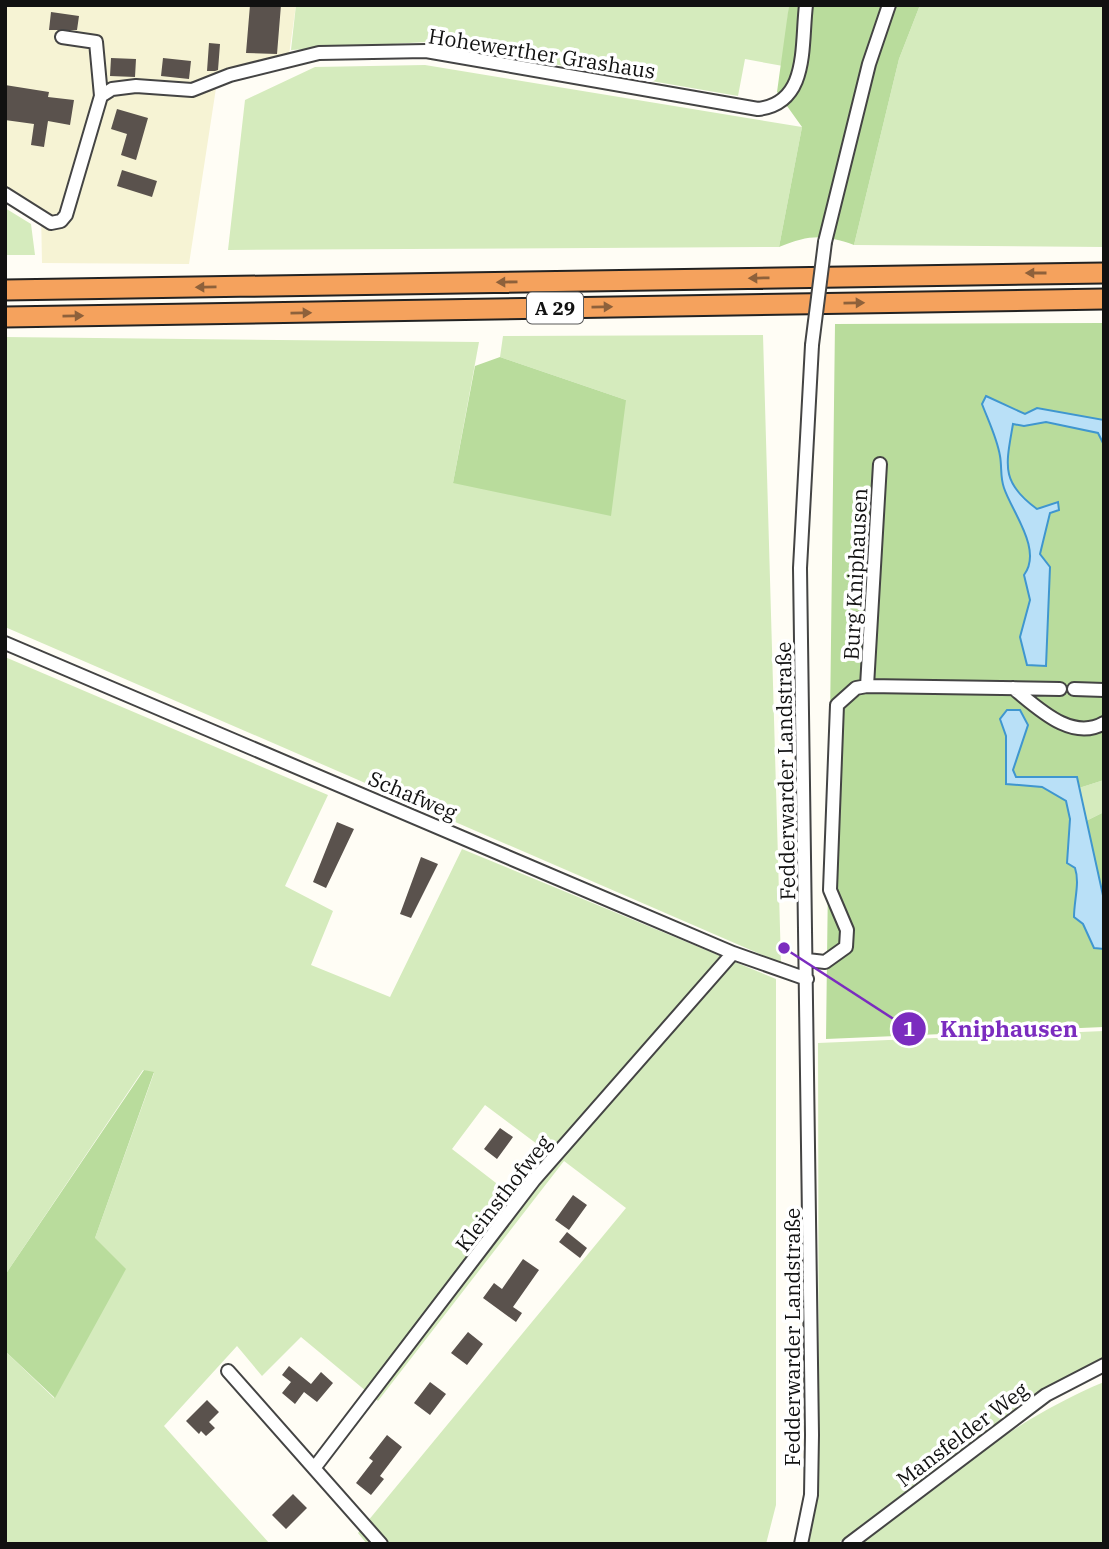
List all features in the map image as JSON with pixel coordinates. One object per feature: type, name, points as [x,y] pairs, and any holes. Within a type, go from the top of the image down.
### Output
[{"type":"highway","name":"A 29","points":[[5,290],[1104,273]]},
{"type":"highway","name":"A 29","points":[[5,317],[1104,299]]},
{"type":"street","name":"Hohewerther Grashaus","points":[[102,96],[112,89],[136,86],[192,90],[230,75],[319,53],[426,51],[758,109],[776,107],[790,96],[797,81],[806,5]]},
{"type":"street","name":"Fedderwarder Landstraße","points":[[801,1544],[809,1515],[812,1476],[800,568],[812,345],[825,242],[866,77],[889,5]]},
{"type":"street","points":[[5,194],[51,223],[61,221],[66,215],[102,96],[96,42],[62,37]]},
{"type":"street","name":"Burg Kniphausen","points":[[867,686],[880,464]]},
{"type":"street","name":"Schafweg","points":[[5,643],[733,953],[807,978]]},
{"type":"street","name":"Burg Kniphausen","points":[[807,960],[825,961],[846,947],[847,930],[830,890],[837,705],[856,688],[867,686],[1060,689]]},
{"type":"street","points":[[1013,688],[1060,725],[1097,727],[1104,723]]},
{"type":"street","points":[[1074,690],[1104,690]]},
{"type":"street","name":"Kleinsthofweg","points":[[315,1467],[534,1180],[733,953]]},
{"type":"street","name":"Mansfelder Weg","points":[[849,1544],[1046,1395],[1104,1365]]},
{"type":"street","points":[[228,1371],[381,1544]]},
{"type":"shaded area","points":[[5,5],[296,5],[289,55],[218,75],[189,264],[42,263],[41,211],[5,187]]},
{"type":"green space","points":[[296,5],[789,5],[783,66],[745,59],[738,96],[426,42],[291,50]]},
{"type":"green space","points":[[789,5],[920,5],[899,59],[854,245],[816,237],[779,247],[802,127],[777,92]]},
{"type":"green space","points":[[920,5],[1104,5],[1104,247],[854,245],[899,59]]},
{"type":"green space","points":[[425,65],[802,127],[779,247],[228,250],[245,100],[315,67]]},
{"type":"green space","points":[[5,208],[31,224],[35,255],[5,255]]},
{"type":"green space","points":[[1104,323],[1104,780],[1079,788],[1086,821],[1104,812],[1104,1027],[826,1039],[835,324]]},
{"type":"green space","points":[[763,335],[781,963],[5,627],[5,337],[479,342],[453,483],[626,400],[500,357],[503,336]]},
{"type":"green space","points":[[500,357],[626,400],[611,516],[453,483],[475,366]]},
{"type":"green space","points":[[5,657],[328,795],[285,886],[333,911],[311,965],[390,997],[462,849],[776,979],[776,1505],[766,1544],[367,1544],[358,1533],[626,1208],[564,1161],[378,1401],[301,1337],[262,1376],[237,1346],[164,1426],[270,1544],[5,1544],[5,1351],[54,1398],[95,1238],[154,1073],[143,1070],[5,1275]],"holes":[[[485,1105],[545,1150],[509,1193],[452,1149]]]},
{"type":"green space","points":[[1104,780],[1104,812],[1086,821],[1079,788]]},
{"type":"green space","points":[[1104,1031],[1104,1360],[1041,1389],[837,1544],[809,1544],[819,1488],[818,1043]]},
{"type":"green space","points":[[144,1070],[154,1072],[95,1238],[126,1269],[55,1398],[5,1351],[5,1275]]},
{"type":"green space","points":[[1104,1382],[1104,1544],[860,1544],[947,1476],[1007,1434],[1039,1414]]},
{"type":"water","points":[[986,396],[1025,414],[1037,408],[1104,420],[1104,445],[1098,433],[1046,422],[1024,426],[1013,424],[1008,462],[1011,481],[1037,509],[1058,502],[1059,510],[1050,513],[1040,554],[1050,567],[1046,666],[1027,665],[1020,637],[1030,600],[1024,575],[1030,554],[1024,531],[1003,484],[999,449],[982,404]]},
{"type":"water","points":[[1007,710],[1020,710],[1028,725],[1013,770],[1016,777],[1077,777],[1104,900],[1104,949],[1094,948],[1083,924],[1074,917],[1077,880],[1075,868],[1067,863],[1070,819],[1066,801],[1042,787],[1006,784],[1006,736],[1000,719]]},
{"type":"building","points":[[250,5],[281,5],[277,54],[246,53]]},
{"type":"building","points":[[51,12],[79,16],[77,30],[49,30]]},
{"type":"building","points":[[209,43],[220,44],[218,70],[215,71],[207,71]]},
{"type":"building","points":[[111,58],[136,59],[135,77],[110,76]]},
{"type":"building","points":[[163,58],[191,61],[189,79],[161,76]]},
{"type":"building","points":[[5,85],[49,92],[48,97],[74,100],[70,125],[48,121],[44,147],[31,145],[34,124],[5,120]]},
{"type":"building","points":[[117,109],[148,118],[136,160],[121,155],[127,134],[111,129]]},
{"type":"building","points":[[122,170],[157,181],[152,197],[117,186]]},
{"type":"building","points":[[848,611],[863,612],[861,638],[846,637]]},
{"type":"building","points":[[337,822],[354,829],[326,888],[313,882]]},
{"type":"building","points":[[421,857],[438,864],[411,918],[400,914]]},
{"type":"building","points":[[500,1128],[513,1137],[497,1159],[484,1149]]},
{"type":"building","points":[[573,1195],[587,1205],[569,1230],[555,1220]]},
{"type":"building","points":[[567,1232],[587,1248],[580,1258],[559,1242]]},
{"type":"building","points":[[523,1259],[539,1270],[513,1307],[522,1313],[516,1322],[483,1298],[494,1283],[502,1289]]},
{"type":"building","points":[[468,1332],[483,1344],[467,1365],[451,1353]]},
{"type":"building","points":[[289,1366],[311,1384],[321,1372],[333,1383],[317,1402],[304,1392],[295,1404],[282,1393],[291,1382],[282,1375]]},
{"type":"building","points":[[430,1382],[446,1394],[430,1415],[414,1403]]},
{"type":"building","points":[[207,1400],[219,1412],[209,1422],[215,1428],[206,1436],[201,1431],[199,1434],[186,1421]]},
{"type":"building","points":[[387,1435],[402,1447],[380,1476],[384,1479],[371,1495],[356,1483],[373,1461],[369,1458]]},
{"type":"building","points":[[293,1494],[307,1508],[286,1529],[272,1515]]},
{"type":"place","name":"Kniphausen","points":[[784,948]]}]
